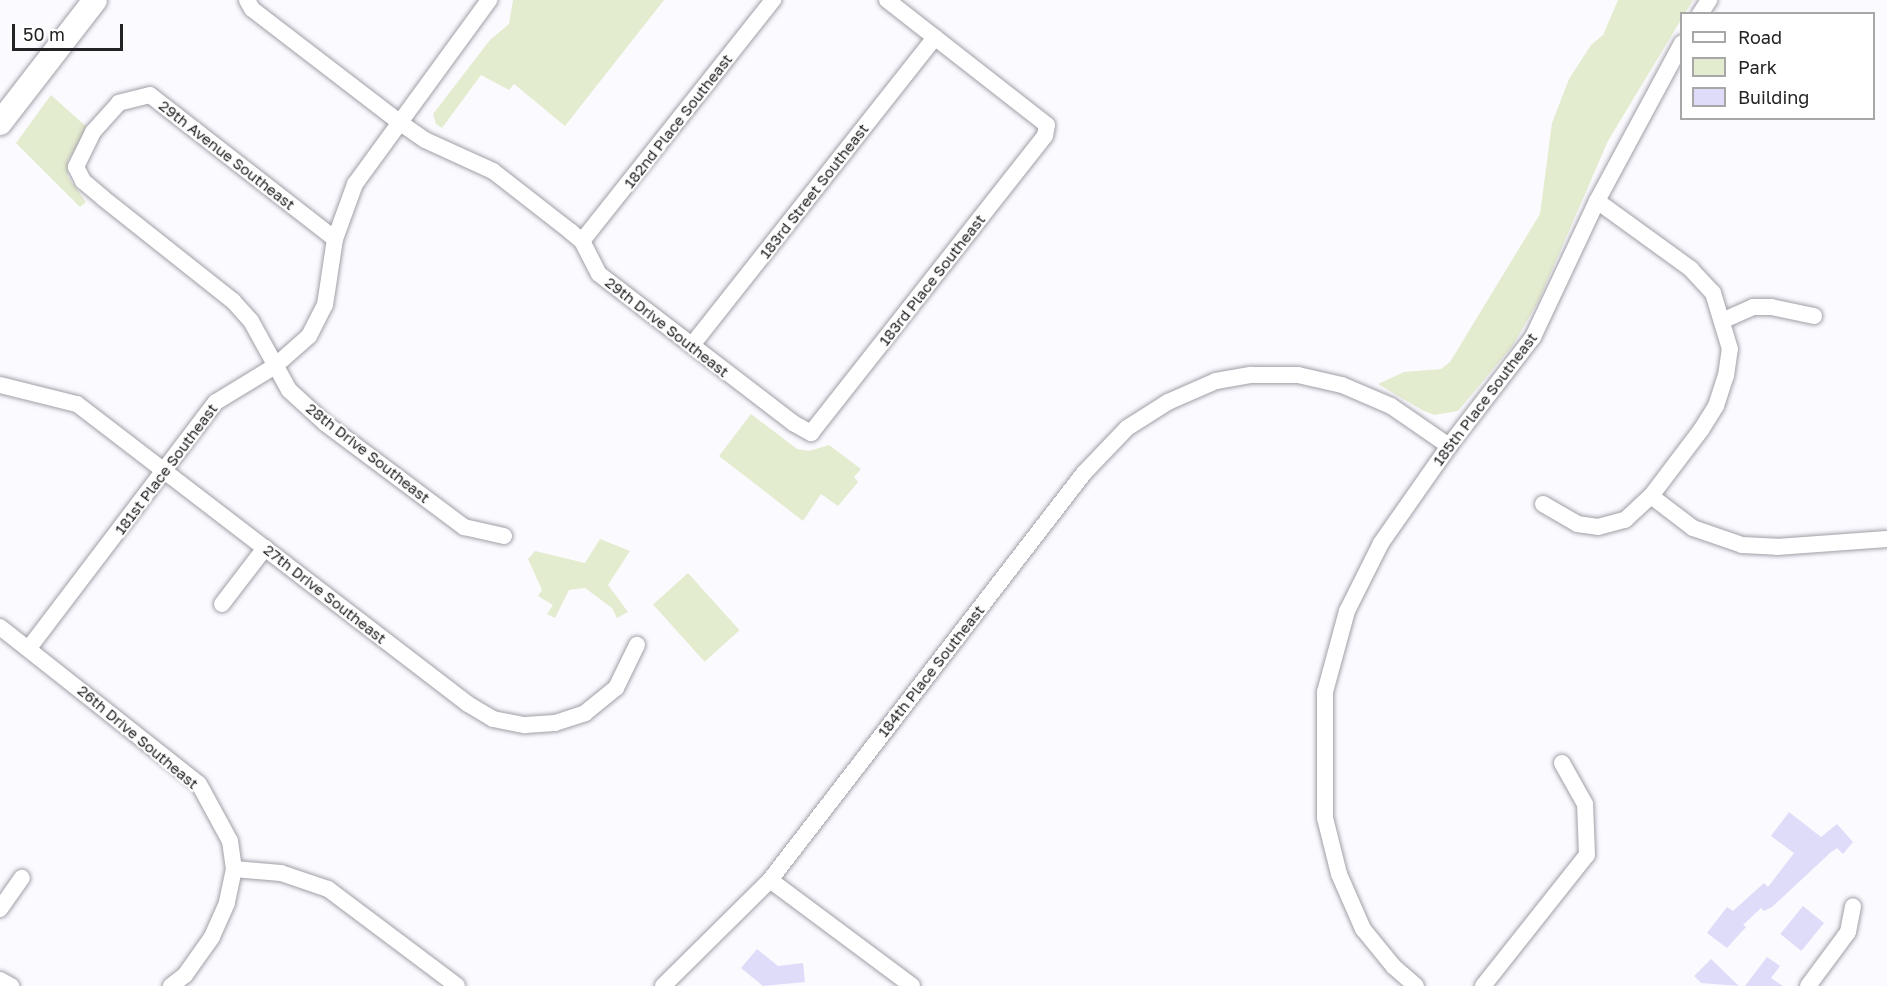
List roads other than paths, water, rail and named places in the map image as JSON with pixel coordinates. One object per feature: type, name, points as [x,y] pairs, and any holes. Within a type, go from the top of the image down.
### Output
[{"type":"street","points":[[0,123],[95,0]]},
{"type":"street","name":"29th Drive Southeast","points":[[247,0],[252,9],[425,140],[493,171],[582,241],[599,274],[793,423],[811,433]]},
{"type":"street","name":"182nd Place Southeast","points":[[582,241],[773,0]]},
{"type":"street","points":[[887,0],[935,37]]},
{"type":"street","name":"181st Place Southeast","points":[[28,648],[216,402],[275,366],[309,336],[326,305],[335,239],[355,184],[402,124],[490,1]]},
{"type":"street","name":"183rd Place Southeast","points":[[811,433],[1046,136],[1047,124],[935,37]]},
{"type":"street","name":"183rd Street Southeast","points":[[692,345],[935,37]]},
{"type":"street","name":"185th Place Southeast","points":[[1416,986],[1394,968],[1363,929],[1339,874],[1325,818],[1323,763],[1325,692],[1359,582],[1449,446],[1533,337],[1597,201],[1680,47]]},
{"type":"street","name":"29th Avenue Southeast","points":[[76,167],[93,132],[119,103],[150,95],[335,239]]},
{"type":"street","name":"28th Drive Southeast","points":[[76,167],[83,182],[232,301],[251,321],[289,390],[325,423],[464,527],[504,536]]},
{"type":"street","points":[[1543,504],[1576,524],[1598,527],[1625,520],[1651,496],[1716,406],[1730,349],[1724,320],[1713,293],[1692,269],[1597,201]]},
{"type":"street","points":[[1724,320],[1754,307],[1814,316]]},
{"type":"street","name":"184th Place Southeast","points":[[663,986],[770,880],[1084,473],[1127,428],[1168,402],[1216,381],[1251,375],[1298,375],[1342,385],[1391,406],[1449,446]]},
{"type":"street","name":"27th Drive Southeast","points":[[0,385],[77,404],[468,704],[493,719],[525,725],[555,723],[585,713],[616,688],[637,645]]},
{"type":"street","points":[[1651,496],[1693,528],[1742,545],[1777,547],[1887,539]]},
{"type":"street","points":[[222,604],[266,548]]},
{"type":"street","name":"26th Drive Southeast","points":[[0,627],[199,784],[230,841],[234,869]]},
{"type":"street","points":[[1483,986],[1587,855],[1585,804],[1563,763]]},
{"type":"street","points":[[171,986],[185,975],[212,937],[227,903],[234,869],[281,873],[328,888],[457,986]]},
{"type":"street","points":[[0,909],[22,878]]},
{"type":"street","points":[[770,880],[912,986]]},
{"type":"street","points":[[1809,986],[1848,932],[1853,906]]},
{"type":"street","points":[[0,980],[11,986]]}]
